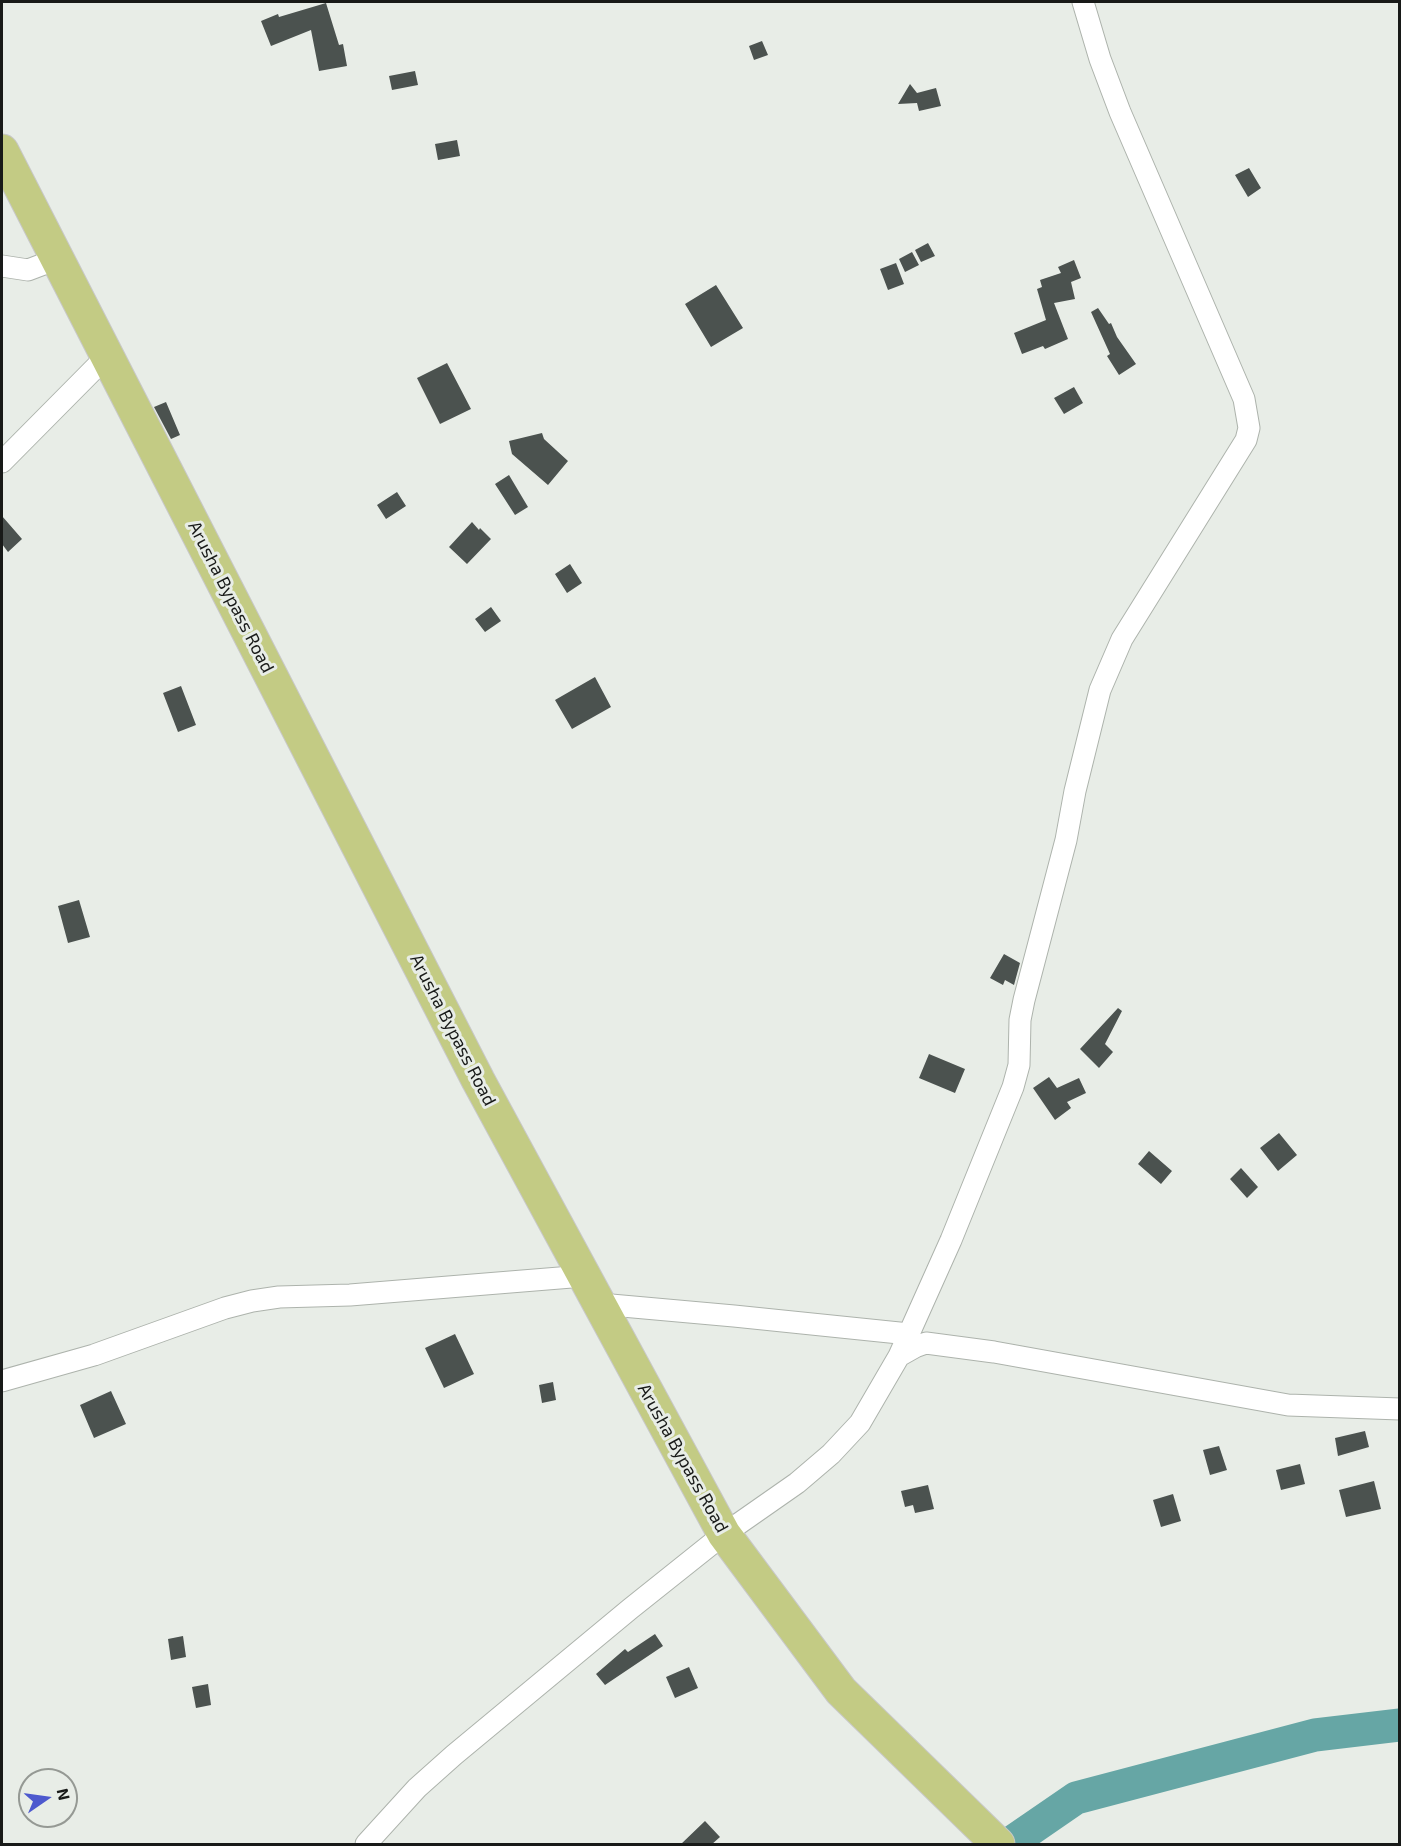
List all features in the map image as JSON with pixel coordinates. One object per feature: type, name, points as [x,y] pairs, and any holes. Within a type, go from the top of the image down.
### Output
[{"type":"main road","name":"Arusha Bypass Road","points":[[2,151],[473,1069],[724,1534],[841,1691],[998,1845]]},
{"type":"street","points":[[366,1845],[417,1788],[454,1755],[724,1534],[796,1484],[831,1454],[860,1423],[899,1356],[976,1180],[1013,1087],[1019,1065],[1023,1000],[1066,840],[1075,791],[1100,690],[1122,639],[1246,440],[1249,428],[1244,399],[1120,112],[1100,59],[1083,2]]},
{"type":"street","points":[[2,266],[28,270],[57,259]]},
{"type":"street","points":[[2,462],[107,356]]},
{"type":"street","points":[[2,1381],[94,1355],[252,1300],[361,1294],[585,1276]]},
{"type":"street","points":[[600,1304],[909,1334]]},
{"type":"street","points":[[899,1356],[915,1347],[935,1344],[994,1352],[1288,1405],[1400,1408]]},
{"type":"building","points":[[326,3],[339,45],[343,44],[347,66],[319,71],[311,30],[271,46],[261,21],[278,14],[279,17]]},
{"type":"building","points":[[762,41],[768,55],[754,60],[749,46]]},
{"type":"building","points":[[415,71],[418,85],[392,90],[389,76]]},
{"type":"building","points":[[910,84],[917,93],[936,88],[941,106],[919,111],[917,103],[898,104]]},
{"type":"building","points":[[457,140],[460,156],[438,160],[435,144]]},
{"type":"building","points":[[1249,168],[1261,188],[1248,197],[1235,175]]},
{"type":"building","points":[[928,243],[935,256],[921,262],[915,250]]},
{"type":"building","points":[[912,252],[919,265],[905,272],[899,259]]},
{"type":"building","points":[[1074,260],[1081,278],[1071,282],[1075,299],[1054,303],[1068,339],[1045,349],[1043,346],[1022,354],[1014,333],[1046,320],[1037,289],[1042,287],[1040,280],[1061,273],[1058,267]]},
{"type":"building","points":[[896,263],[904,284],[888,290],[880,269]]},
{"type":"building","points":[[716,285],[743,328],[711,347],[685,304]]},
{"type":"building","points":[[1098,308],[1109,324],[1111,323],[1117,337],[1136,364],[1119,375],[1107,356],[1110,354],[1091,312]]},
{"type":"building","points":[[447,363],[471,409],[440,424],[417,378]]},
{"type":"building","points":[[1074,387],[1083,403],[1064,414],[1054,398]]},
{"type":"building","points":[[166,402],[180,435],[171,439],[154,407]]},
{"type":"building","points":[[542,433],[544,439],[568,461],[548,485],[512,454],[509,441]]},
{"type":"building","points":[[509,475],[528,507],[515,515],[495,484]]},
{"type":"building","points":[[397,492],[406,506],[386,519],[377,505]]},
{"type":"building","points":[[2,516],[22,539],[8,552],[2,544]]},
{"type":"building","points":[[472,522],[491,539],[467,564],[449,547]]},
{"type":"building","points":[[570,564],[582,583],[567,593],[555,574]]},
{"type":"building","points":[[491,607],[501,621],[485,632],[475,619]]},
{"type":"building","points":[[595,677],[611,707],[572,729],[555,700]]},
{"type":"building","points":[[181,686],[196,725],[178,732],[163,693]]},
{"type":"building","points":[[79,900],[90,937],[68,943],[58,906]]},
{"type":"building","points":[[1004,954],[1020,963],[1014,985],[1005,980],[1003,985],[990,978]]},
{"type":"building","points":[[1118,1008],[1122,1011],[1105,1044],[1113,1052],[1099,1068],[1080,1049]]},
{"type":"building","points":[[929,1054],[965,1069],[955,1093],[919,1078]]},
{"type":"building","points":[[1049,1077],[1057,1088],[1079,1078],[1086,1093],[1067,1102],[1071,1108],[1055,1120],[1033,1088]]},
{"type":"building","points":[[1279,1133],[1297,1155],[1278,1171],[1260,1148]]},
{"type":"building","points":[[1149,1151],[1172,1171],[1161,1184],[1138,1164]]},
{"type":"building","points":[[1241,1168],[1258,1187],[1247,1198],[1230,1179]]},
{"type":"building","points":[[455,1334],[474,1374],[444,1388],[425,1348]]},
{"type":"building","points":[[553,1382],[556,1400],[542,1403],[539,1385]]},
{"type":"building","points":[[111,1391],[126,1424],[94,1438],[80,1405]]},
{"type":"building","points":[[1365,1431],[1369,1447],[1338,1456],[1335,1438]]},
{"type":"building","points":[[1219,1446],[1227,1470],[1210,1475],[1203,1450]]},
{"type":"building","points":[[1300,1464],[1305,1484],[1281,1490],[1276,1470]]},
{"type":"building","points":[[1374,1481],[1381,1509],[1346,1517],[1339,1490]]},
{"type":"building","points":[[928,1485],[934,1509],[915,1513],[913,1505],[905,1507],[901,1491]]},
{"type":"building","points":[[1173,1494],[1181,1521],[1161,1527],[1153,1500]]},
{"type":"building","points":[[655,1634],[663,1646],[605,1685],[596,1674],[625,1649],[628,1652]]},
{"type":"building","points":[[183,1636],[186,1657],[171,1660],[168,1639]]},
{"type":"building","points":[[689,1667],[698,1688],[675,1698],[666,1677]]},
{"type":"building","points":[[208,1684],[211,1705],[196,1708],[192,1687]]},
{"type":"building","points":[[705,1821],[720,1837],[711,1845],[680,1845]]},
{"type":"waterway","points":[[1009,1844],[1076,1798],[1315,1735],[1400,1725]]}]
